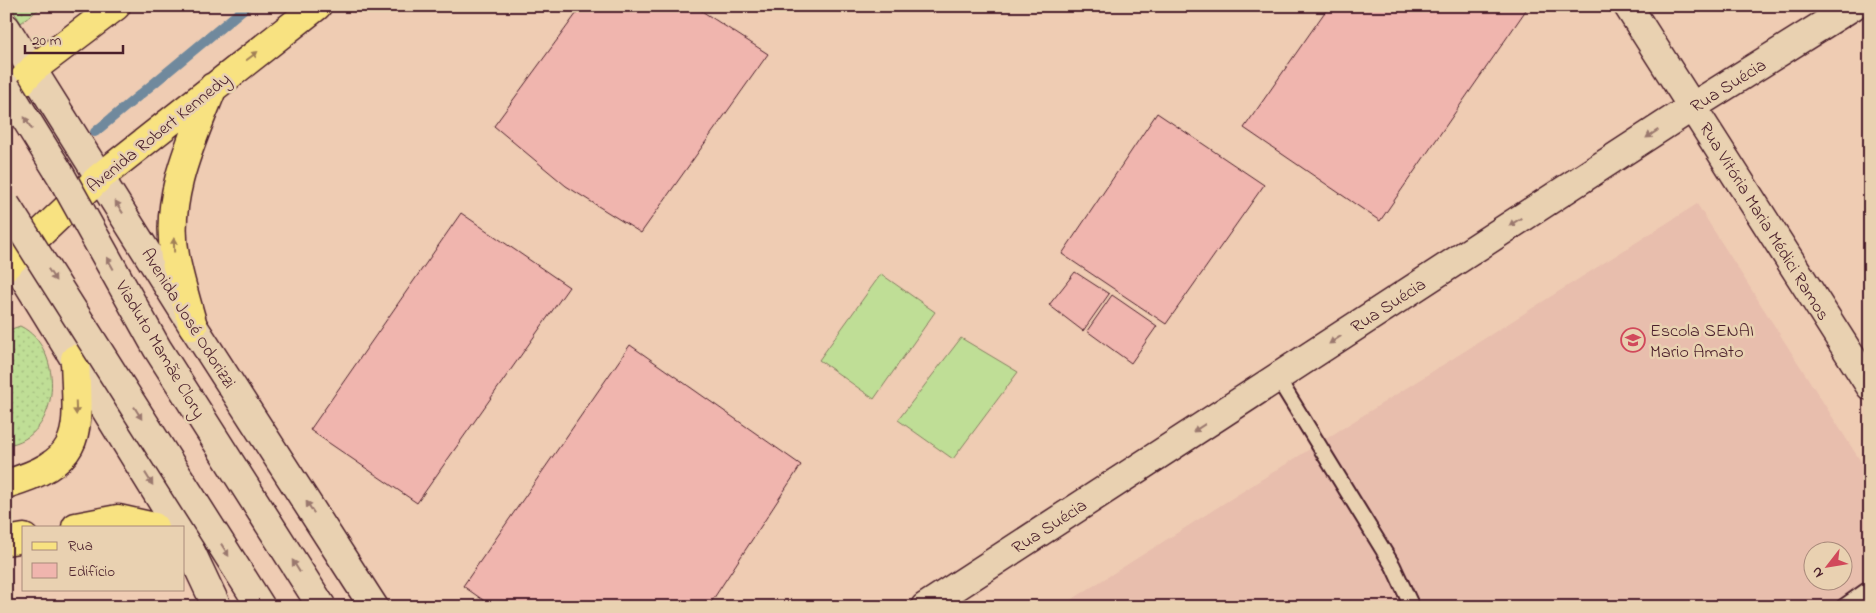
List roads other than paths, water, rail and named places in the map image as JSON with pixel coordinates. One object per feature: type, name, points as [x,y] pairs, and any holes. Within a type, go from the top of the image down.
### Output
[{"type":"main road","points":[[6,98],[33,69],[116,6]]},
{"type":"main road","name":"Avenida Robert Kennedy","points":[[9,258],[100,177],[213,86],[317,6]]},
{"type":"main road","points":[[193,326],[174,255],[174,203],[183,166],[213,86]]},
{"type":"main road","points":[[6,484],[29,477],[49,467],[68,448],[77,426],[75,359]]},
{"type":"main road","points":[[81,526],[118,519],[150,526]]},
{"type":"main road","points":[[6,541],[22,538]]},
{"type":"street","name":"Rua Vitória Maria Médici Ramos","points":[[1628,6],[1870,386]]},
{"type":"street","name":"Rua Suécia","points":[[925,607],[1692,107],[1853,6]]},
{"type":"street","name":"Avenida José Odorizzi","points":[[6,28],[193,326],[374,607]]},
{"type":"street","name":"Viaduto Mamãe Clory","points":[[6,87],[60,174],[157,348],[322,607]]},
{"type":"street","points":[[6,205],[261,607]]},
{"type":"street","points":[[9,258],[75,359],[177,526]]},
{"type":"street","points":[[185,539],[217,607]]},
{"type":"lane","points":[[1278,377],[1393,566],[1412,607]]},
{"type":"lane","points":[[1843,607],[1870,588]]},
{"type":"waterway","points":[[95,132],[247,6]]},
{"type":"place","name":"Escola SENAI Mario Amato","points":[[1633,340]]}]
